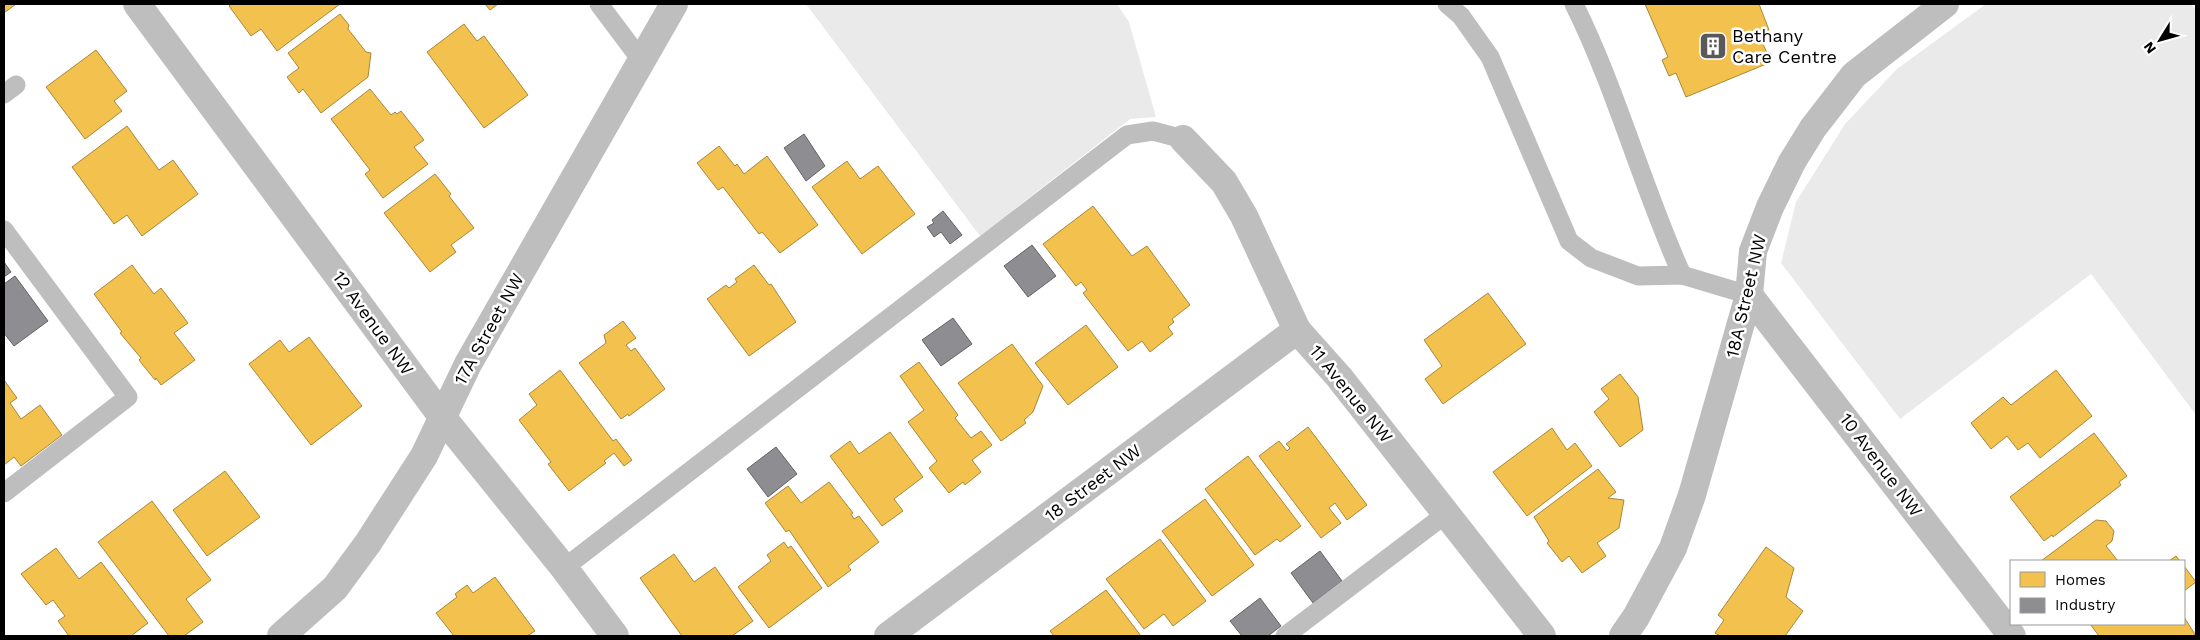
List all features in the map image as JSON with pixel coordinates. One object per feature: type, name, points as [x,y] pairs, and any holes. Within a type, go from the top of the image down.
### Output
[{"type":"street","name":"12 Avenue NW","points":[[137,4],[443,418],[564,568],[615,636]]},
{"type":"street","name":"17A Street NW","points":[[281,636],[335,588],[368,543],[424,456],[468,364],[674,4]]},
{"type":"street","name":"18A Street NW","points":[[1623,636],[1636,617],[1673,548],[1692,496],[1748,295],[1753,251],[1770,207],[1792,162],[1813,128],[1854,75],[1945,4]]},
{"type":"street","name":"11 Avenue NW","points":[[1183,140],[1224,182],[1244,216],[1298,330],[1339,377],[1542,636]]},
{"type":"street","name":"10 Avenue NW","points":[[1748,295],[1784,338],[2012,636]]},
{"type":"street","name":"18 Street NW","points":[[888,636],[1298,330]]},
{"type":"lane","points":[[599,4],[641,60]]},
{"type":"lane","points":[[1447,4],[1460,16],[1490,56],[1568,241],[1591,258],[1638,276],[1682,275],[1748,295]]},
{"type":"lane","points":[[1574,4],[1595,45],[1667,241],[1682,275]]},
{"type":"lane","points":[[564,568],[1127,135],[1153,132],[1183,140]]},
{"type":"lane","points":[[4,230],[128,397],[4,493]]},
{"type":"lane","points":[[1285,636],[1446,514]]},
{"type":"shaded area","points":[[806,4],[1117,4],[1129,22],[1156,117],[1130,119],[980,236]]},
{"type":"shaded area","points":[[1986,4],[2191,4],[2196,10],[2196,415],[2091,274],[1900,419],[1781,263],[1796,202],[1845,124],[1897,69]]},
{"type":"building: Homes","points":[[4,4],[16,4],[4,13]]},
{"type":"building: Homes","points":[[231,4],[340,4],[277,51],[261,29],[251,36],[229,6]]},
{"type":"building: Homes","points":[[485,4],[498,4],[490,10]]},
{"type":"building: Homes","name":"Bethany Care Centre","points":[[1645,4],[1759,4],[1769,30],[1759,35],[1771,62],[1686,97],[1676,73],[1669,76],[1662,60],[1668,57]]},
{"type":"building: Homes","points":[[340,14],[349,25],[348,29],[366,52],[371,53],[368,77],[321,113],[303,89],[299,93],[287,77],[299,68],[288,53]]},
{"type":"building: Homes","points":[[464,24],[477,41],[484,36],[528,95],[484,128],[427,52]]},
{"type":"building: Homes","points":[[96,50],[127,91],[114,101],[122,111],[85,139],[46,87]]},
{"type":"building: Homes","points":[[370,89],[391,115],[401,111],[424,140],[414,147],[428,164],[383,198],[365,174],[370,170],[331,119]]},
{"type":"building: Homes","points":[[127,126],[159,170],[173,160],[198,194],[142,236],[127,215],[114,224],[72,167]]},
{"type":"building: Homes","points":[[719,146],[744,174],[767,156],[818,225],[780,253],[762,232],[759,234],[723,187],[718,190],[697,163]]},
{"type":"building: Homes","points":[[847,161],[860,179],[878,166],[915,214],[862,254],[812,187]]},
{"type":"building: Homes","points":[[435,174],[451,194],[449,196],[474,228],[451,245],[456,252],[430,272],[384,213]]},
{"type":"building: Homes","points":[[1093,206],[1132,256],[1147,246],[1190,305],[1172,319],[1174,322],[1168,327],[1173,334],[1150,352],[1142,341],[1128,351],[1083,293],[1087,290],[1081,282],[1076,286],[1043,244]]},
{"type":"building: Homes","points":[[132,265],[154,294],[161,288],[188,323],[174,333],[195,360],[161,385],[139,360],[141,358],[120,333],[122,332],[94,294]]},
{"type":"building: Homes","points":[[754,265],[769,285],[771,284],[796,322],[749,356],[707,299],[726,285],[729,288],[737,282],[735,279]]},
{"type":"building: Homes","points":[[1488,293],[1526,344],[1443,404],[1425,379],[1442,366],[1424,340]]},
{"type":"building: Homes","points":[[623,321],[636,338],[626,345],[631,351],[635,348],[665,389],[629,416],[628,414],[621,419],[579,363],[606,343],[604,335]]},
{"type":"building: Homes","points":[[1086,325],[1118,367],[1068,405],[1035,363]]},
{"type":"building: Homes","points":[[309,337],[362,406],[311,445],[249,364],[280,340],[289,352]]},
{"type":"building: Homes","points":[[1012,344],[1043,386],[1033,412],[1024,420],[1026,423],[1001,441],[958,383]]},
{"type":"building: Homes","points":[[919,362],[958,415],[955,418],[971,438],[981,431],[992,445],[972,460],[981,472],[965,485],[963,482],[949,493],[929,468],[937,461],[908,422],[924,410],[900,376]]},
{"type":"building: Homes","points":[[560,370],[613,441],[616,439],[632,460],[624,466],[614,453],[604,461],[606,463],[569,491],[548,464],[551,462],[519,420],[537,405],[529,394]]},
{"type":"building: Homes","points":[[2056,370],[2092,416],[2040,458],[2028,443],[2018,450],[2007,436],[1991,449],[1971,423],[2003,397],[2011,405]]},
{"type":"building: Homes","points":[[1620,374],[1638,397],[1643,430],[1620,447],[1594,412],[1609,399],[1601,389]]},
{"type":"building: Homes","points":[[4,380],[17,398],[10,403],[21,419],[40,405],[62,435],[21,466],[14,457],[4,465]]},
{"type":"building: Homes","points":[[1308,427],[1367,505],[1347,520],[1335,503],[1329,508],[1341,523],[1321,538],[1259,456],[1279,441],[1287,451],[1290,448],[1286,444]]},
{"type":"building: Homes","points":[[1552,428],[1567,450],[1575,443],[1592,466],[1527,516],[1493,472]]},
{"type":"building: Homes","points":[[890,432],[923,477],[894,499],[903,511],[882,526],[830,456],[850,441],[859,454]]},
{"type":"building: Homes","points":[[2094,433],[2127,476],[2119,482],[2121,485],[2053,537],[2052,535],[2044,541],[2010,497]]},
{"type":"building: Homes","points":[[1248,456],[1301,526],[1280,542],[1277,539],[1255,555],[1205,489]]},
{"type":"building: Homes","points":[[1598,469],[1616,492],[1608,498],[1624,500],[1619,528],[1597,543],[1606,556],[1582,573],[1569,556],[1562,562],[1547,543],[1549,541],[1534,517]]},
{"type":"building: Homes","points":[[225,471],[260,517],[207,556],[173,510]]},
{"type":"building: Homes","points":[[829,482],[853,513],[851,514],[854,519],[859,516],[879,542],[848,566],[851,570],[828,587],[789,530],[786,532],[765,503],[788,486],[801,503]]},
{"type":"building: Homes","points":[[1205,499],[1254,565],[1212,596],[1162,531]]},
{"type":"building: Homes","points":[[152,501],[211,580],[186,599],[203,622],[184,636],[169,636],[98,542]]},
{"type":"building: Homes","points":[[2096,520],[2106,521],[2114,531],[2112,541],[2106,546],[2117,560],[2042,560]]},
{"type":"building: Homes","points":[[1160,539],[1206,601],[1173,626],[1164,614],[1144,629],[1106,579]]},
{"type":"building: Homes","points":[[784,542],[788,548],[791,546],[822,588],[769,628],[738,587],[771,561],[767,555]]},
{"type":"building: Homes","points":[[1766,547],[1794,568],[1786,597],[1803,611],[1785,636],[1720,636],[1715,633],[1724,620],[1718,615]]},
{"type":"building: Homes","points":[[56,548],[79,579],[101,562],[148,623],[131,636],[69,636],[58,621],[65,616],[53,600],[46,605],[21,574]]},
{"type":"building: Homes","points":[[674,554],[694,582],[715,567],[753,621],[732,636],[682,636],[640,578]]},
{"type":"building: Homes","points":[[2176,556],[2179,560],[2170,560]]},
{"type":"building: Homes","points":[[2185,567],[2196,582],[2185,590]]},
{"type":"building: Homes","points":[[495,577],[535,631],[527,636],[454,636],[436,613],[457,597],[455,594],[467,585],[473,593]]},
{"type":"building: Homes","points":[[1106,590],[1141,636],[1054,636],[1050,631]]},
{"type":"building: Homes","points":[[2185,619],[2196,636],[2099,636],[2091,625],[2185,625]]},
{"type":"building: Industry","points":[[804,134],[825,166],[806,181],[784,148]]},
{"type":"building: Industry","points":[[943,211],[962,235],[950,244],[941,232],[934,237],[927,227],[934,223],[932,220]]},
{"type":"building: Industry","points":[[1032,245],[1056,276],[1028,297],[1004,266]]},
{"type":"building: Industry","points":[[4,262],[11,272],[4,277]]},
{"type":"building: Industry","points":[[15,276],[48,321],[14,346],[4,333],[4,284]]},
{"type":"building: Industry","points":[[953,318],[972,344],[941,366],[922,340]]},
{"type":"building: Industry","points":[[776,447],[797,474],[768,497],[747,469]]},
{"type":"building: Industry","points":[[1320,551],[1342,581],[1313,603],[1291,573]]},
{"type":"building: Industry","points":[[1260,598],[1281,626],[1268,636],[1242,636],[1230,621]]},
{"type":"place","name":"Bethany Care Centre","points":[[1713,46]]}]
